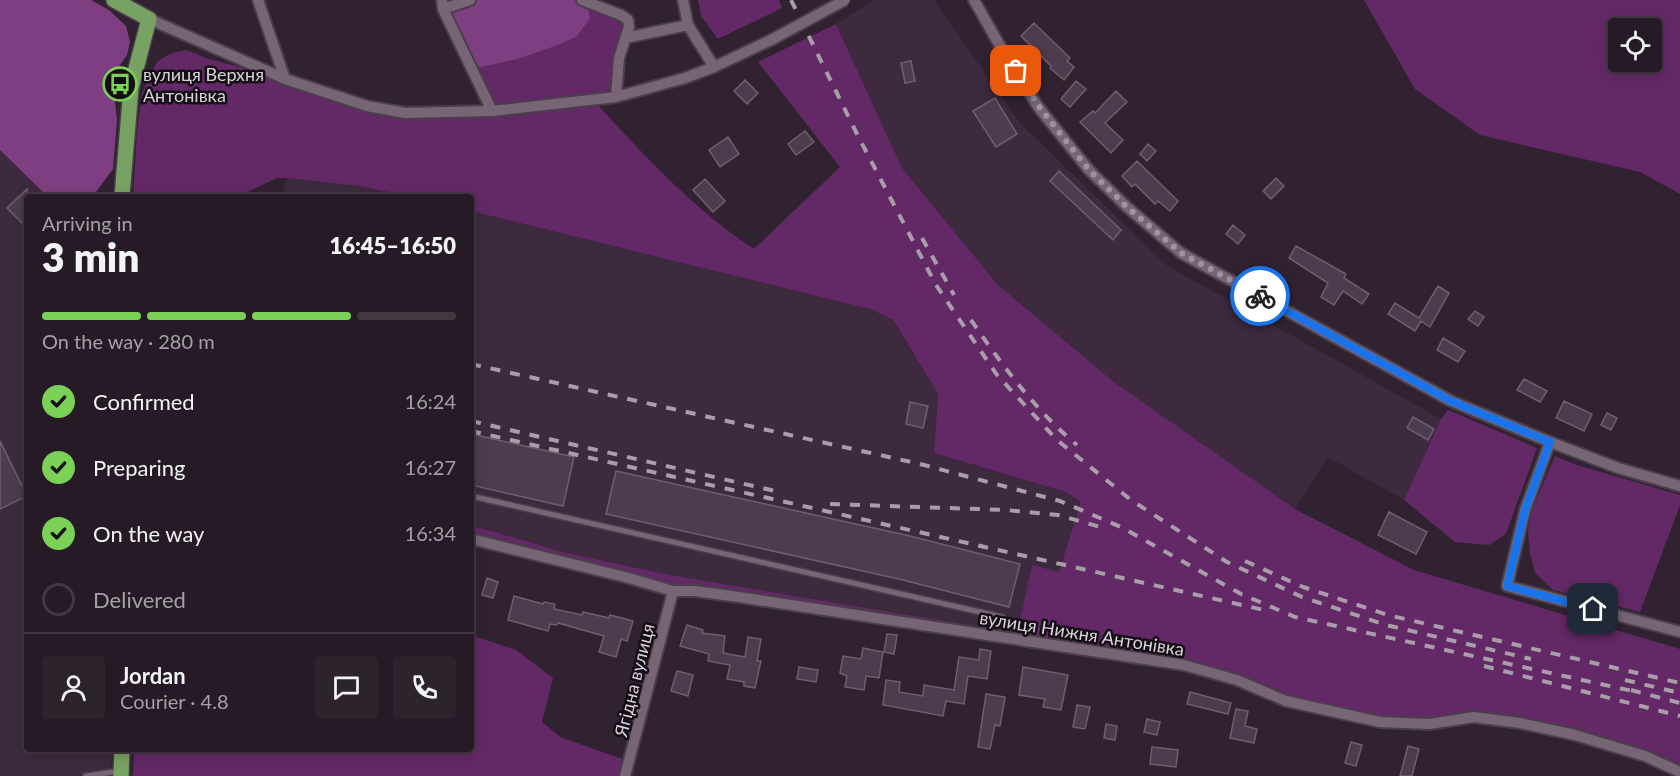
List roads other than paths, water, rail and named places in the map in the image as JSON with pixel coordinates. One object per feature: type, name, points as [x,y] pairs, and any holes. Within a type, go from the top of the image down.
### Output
[{"type":"main road","points":[[114,0],[149,19],[131,88],[122,194]]},
{"type":"main road","points":[[121,773],[122,752]]},
{"type":"street","points":[[258,0],[285,79]]},
{"type":"street","points":[[470,0],[442,4],[492,111]]},
{"type":"street","points":[[582,0],[628,20],[629,27],[620,58],[616,97]]},
{"type":"street","points":[[683,0],[688,25],[714,67]]},
{"type":"street","points":[[149,19],[285,79],[367,106],[405,113],[492,111],[616,97],[685,78],[771,40],[845,0]]},
{"type":"street","points":[[974,0],[1004,53],[1040,108],[1089,170],[1127,207],[1181,253],[1451,401],[1618,468],[1680,486]]},
{"type":"street","points":[[625,38],[688,25]]},
{"type":"street","points":[[1550,442],[1525,510],[1507,586],[1680,632]]},
{"type":"street","name":"вулиця Нижня Антонівка","points":[[474,540],[674,591],[695,591],[739,597],[1184,665],[1237,680],[1286,701],[1380,722],[1429,724],[1474,717],[1520,723],[1585,738],[1645,756],[1680,772]]},
{"type":"street","name":"Ягідна вулиця","points":[[625,776],[674,591]]},
{"type":"lane","points":[[474,497],[1002,617]]},
{"type":"lane","points":[[86,776],[121,773]]},
{"type":"railway","points":[[791,0],[858,136],[936,285],[997,375],[1057,440],[1131,500],[1227,562],[1302,597],[1386,625],[1531,659]]},
{"type":"railway","points":[[922,238],[954,295]]},
{"type":"railway","points":[[971,320],[1020,386],[1047,417],[1077,445]]},
{"type":"railway","points":[[474,365],[920,464],[1060,501],[1121,527],[1241,594],[1295,617],[1637,692]]},
{"type":"railway","points":[[474,422],[775,491]]},
{"type":"railway","points":[[474,432],[1264,610]]},
{"type":"railway","points":[[830,504],[1006,510],[1058,515],[1104,528]]},
{"type":"railway","points":[[1245,561],[1303,587],[1388,615],[1680,683]]},
{"type":"railway","points":[[1484,666],[1680,716]]},
{"type":"railway","points":[[1625,680],[1680,693]]},
{"type":"railway","points":[[1631,690],[1680,703]]},
{"type":"place","name":"вулиця Верхня Антонівка","points":[[120,84]]}]
